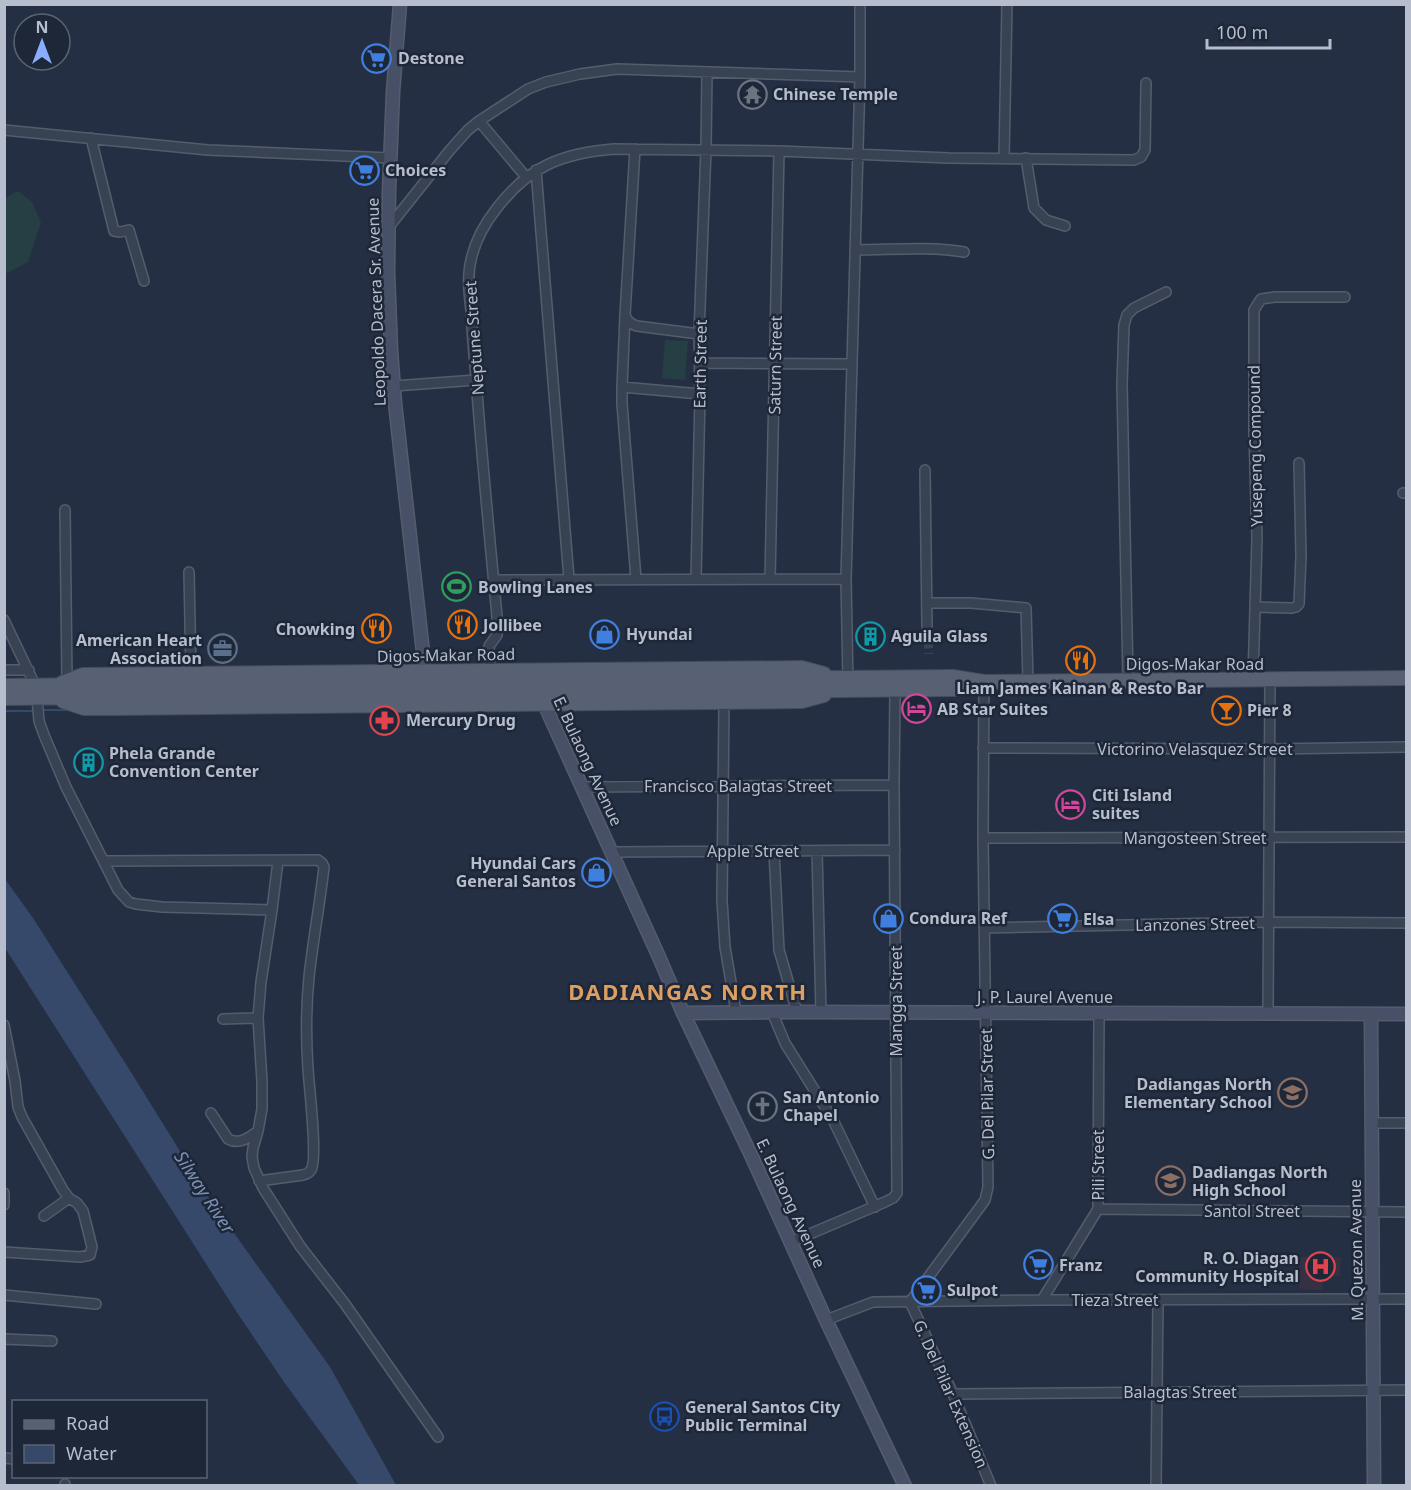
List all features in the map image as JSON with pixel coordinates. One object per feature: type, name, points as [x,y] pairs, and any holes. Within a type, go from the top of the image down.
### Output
[{"type":"main road","name":"Leopoldo Dacera Sr. Avenue","points":[[400,4],[390,158],[389,306],[394,386],[429,705]]},
{"type":"main road","name":"Digos-Makar Road","points":[[52,692],[67,681],[83,675],[802,668],[844,684],[895,690],[954,689],[984,682]]},
{"type":"main road","name":"E. Bulaong Avenue","points":[[530,671],[683,1013],[905,1485]]},
{"type":"main road","name":"Digos-Makar Road","points":[[4,687],[52,692],[844,684],[953,677],[984,682],[1407,678]]},
{"type":"main road","name":"Digos-Makar Road","points":[[52,692],[84,708],[543,704],[802,701],[844,684]]},
{"type":"main road","name":"Digos-Makar Road","points":[[4,698],[37,692]]},
{"type":"main road","name":"J. P. Laurel Avenue","points":[[683,1013],[1407,1014]]},
{"type":"main road","name":"M. Quezon Avenue","points":[[1371,1014],[1374,1485]]},
{"type":"street","points":[[844,684],[860,4]]},
{"type":"street","points":[[1004,158],[1007,4]]},
{"type":"street","points":[[388,228],[468,129],[528,89],[546,82],[616,69],[860,78]]},
{"type":"street","name":"Earth Street","points":[[696,579],[699,334],[707,72]]},
{"type":"street","name":"Neptune Street","points":[[490,671],[489,646],[498,627],[469,286],[471,261],[481,234],[490,217],[510,191],[536,171],[576,154],[635,149],[1134,160],[1138,159],[1145,150],[1146,83]]},
{"type":"street","points":[[479,121],[526,177]]},
{"type":"street","points":[[4,130],[208,150],[390,158]]},
{"type":"street","points":[[91,138],[114,231],[129,230],[144,281]]},
{"type":"street","points":[[635,149],[622,404],[636,579]]},
{"type":"street","name":"Saturn Street","points":[[771,579],[779,151]]},
{"type":"street","points":[[1026,158],[1034,208],[1046,220],[1065,226]]},
{"type":"street","points":[[536,171],[569,579]]},
{"type":"street","points":[[855,250],[911,248],[964,252]]},
{"type":"street","points":[[1128,680],[1122,384],[1125,325],[1127,315],[1134,308],[1166,292]]},
{"type":"street","name":"Yusepeng Compound","points":[[1253,680],[1257,538],[1254,310],[1261,299],[1275,297],[1345,297]]},
{"type":"street","points":[[625,315],[627,321],[637,326],[699,334]]},
{"type":"street","points":[[700,363],[852,364]]},
{"type":"street","points":[[394,386],[476,380]]},
{"type":"street","points":[[622,387],[700,394]]},
{"type":"street","points":[[1256,607],[1292,608],[1299,604],[1299,463]]},
{"type":"street","points":[[925,470],[927,626]]},
{"type":"street","points":[[65,510],[67,681]]},
{"type":"street","points":[[189,572],[191,674]]},
{"type":"street","points":[[493,580],[846,579]]},
{"type":"street","points":[[927,603],[971,603],[1026,608],[1028,681]]},
{"type":"street","points":[[4,621],[37,692],[39,721],[66,787],[118,890],[129,902],[162,907],[272,910]]},
{"type":"street","points":[[4,670],[28,670]]},
{"type":"street","points":[[1268,1013],[1269,680]]},
{"type":"street","name":"G. Del Pilar Street","points":[[910,1302],[980,1207],[987,1193],[983,838],[984,682]]},
{"type":"street","name":"Mangga Street","points":[[791,1242],[875,1207],[894,1198],[897,1193],[895,690]]},
{"type":"street","points":[[724,702],[722,901],[725,947],[736,1012]]},
{"type":"street","name":"Victorino Velasquez Street","points":[[983,748],[1407,747]]},
{"type":"street","name":"Francisco Balagtas Street","points":[[582,787],[894,785]]},
{"type":"street","name":"Mangosteen Street","points":[[983,838],[1407,837]]},
{"type":"street","name":"Apple Street","points":[[611,852],[895,850]]},
{"type":"street","points":[[774,851],[779,950],[797,1012]]},
{"type":"street","points":[[817,851],[821,1012]]},
{"type":"street","points":[[104,861],[318,860],[322,862],[324,867],[309,977],[308,1006],[308,1069],[313,1165],[309,1173],[303,1175],[259,1181]]},
{"type":"street","points":[[278,861],[258,1018],[262,1109],[253,1148],[254,1167],[259,1181],[300,1246],[345,1304],[438,1437]]},
{"type":"street","name":"Lanzones Street","points":[[984,928],[1269,922],[1407,922]]},
{"type":"street","points":[[772,1012],[785,1042],[834,1120],[875,1207]]},
{"type":"street","name":"Pili Street","points":[[1042,1300],[1098,1209],[1099,1013]]},
{"type":"street","points":[[223,1019],[258,1018]]},
{"type":"street","points":[[4,1025],[18,1107],[63,1190],[83,1211],[92,1247],[90,1255],[80,1257],[4,1252]]},
{"type":"street","points":[[211,1113],[231,1141],[242,1141],[258,1131]]},
{"type":"street","points":[[1372,1123],[1407,1123]]},
{"type":"street","points":[[4,1193],[4,1205]]},
{"type":"street","points":[[44,1216],[69,1198]]},
{"type":"street","name":"Santol Street","points":[[1098,1209],[1407,1212]]},
{"type":"street","points":[[4,1295],[96,1304]]},
{"type":"street","name":"Tieza Street","points":[[826,1320],[873,1302],[1407,1299]]},
{"type":"street","points":[[1156,1485],[1158,1300]]},
{"type":"street","name":"G. Del Pilar Extension","points":[[910,1302],[953,1394],[991,1485]]},
{"type":"street","points":[[4,1339],[52,1341]]},
{"type":"street","name":"Balagtas Street","points":[[953,1394],[1407,1390]]},
{"type":"shaded area","name":"R. O. Diagan Community Hospital","points":[[1299,1257],[1341,1257],[1340,1276],[1322,1276],[1322,1290],[1299,1289]]},
{"type":"green space","points":[[18,191],[32,202],[41,222],[28,262],[5,274],[5,198]]},
{"type":"green space","points":[[665,340],[688,341],[685,380],[662,378]]},
{"type":"water","name":"Silway River","points":[[5,879],[33,918],[211,1201],[330,1367],[396,1485],[359,1485],[238,1314],[5,948]]},
{"type":"waterway","points":[[42,710],[68,710]]},
{"type":"waterway","points":[[4,711],[33,711]]},
{"type":"tunnel","points":[[927,626],[929,654]]},
{"type":"place","name":"Destone","points":[[377,58]]},
{"type":"place","name":"Chinese Temple","points":[[752,94]]},
{"type":"place","name":"Choices","points":[[364,170]]},
{"type":"place","name":"Bowling Lanes","points":[[457,587]]},
{"type":"place","name":"Jollibee","points":[[462,625]]},
{"type":"place","name":"Chowking","points":[[376,629]]},
{"type":"place","name":"Hyundai","points":[[605,634]]},
{"type":"place","name":"Aguila Glass","points":[[870,636]]},
{"type":"place","name":"American Heart Association","points":[[223,649]]},
{"type":"place","name":"Liam James Kainan & Resto Bar","points":[[1080,660]]},
{"type":"place","name":"AB Star Suites","points":[[916,709]]},
{"type":"place","name":"Pier 8","points":[[1226,710]]},
{"type":"place","name":"Mercury Drug","points":[[385,720]]},
{"type":"place","name":"Phela Grande Convention Center","points":[[88,762]]},
{"type":"place","name":"Citi Island suites","points":[[1071,804]]},
{"type":"place","name":"Hyundai Cars General Santos","points":[[597,872]]},
{"type":"place","name":"Condura Ref","points":[[888,918]]},
{"type":"place","name":"Elsa","points":[[1062,919]]},
{"type":"place","name":"Dadiangas North Elementary School","points":[[1293,1093]]},
{"type":"place","name":"San Antonio Chapel","points":[[762,1106]]},
{"type":"place","name":"Dadiangas North High School","points":[[1171,1181]]},
{"type":"place","name":"Franz","points":[[1038,1265]]},
{"type":"place","name":"R. O. Diagan Community Hospital","points":[[1320,1267]]},
{"type":"place","name":"Sulpot","points":[[926,1290]]},
{"type":"place","name":"General Santos City Public Terminal","points":[[664,1416]]},
{"type":"district","name":"DADIANGAS NORTH","points":[[688,991]]}]
